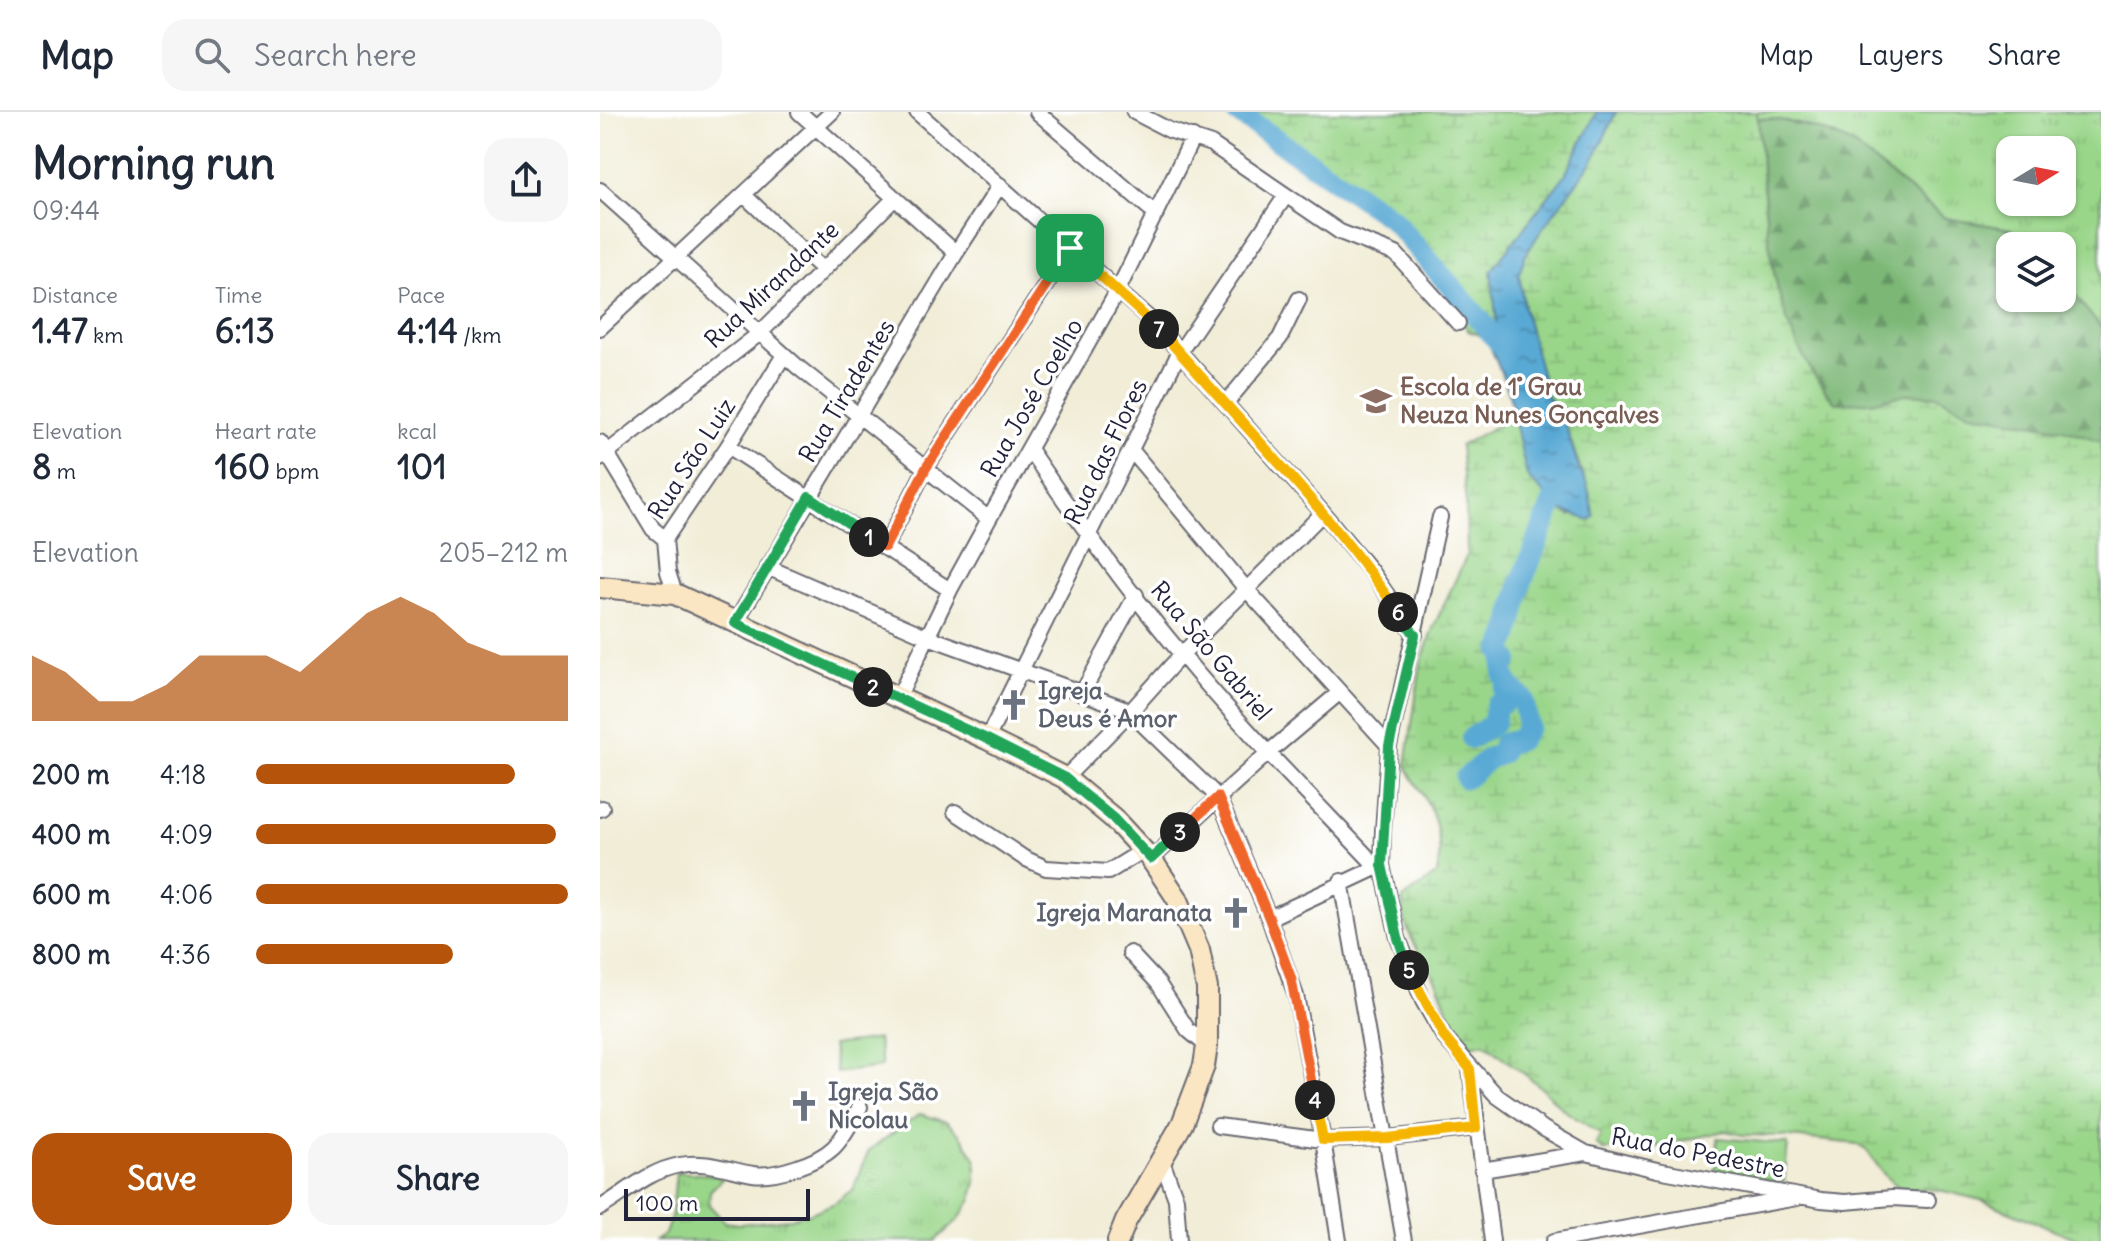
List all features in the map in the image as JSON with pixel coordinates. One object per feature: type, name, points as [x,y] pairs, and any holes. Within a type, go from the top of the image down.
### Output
[{"type":"main road","points":[[600,587],[675,594],[987,739],[1065,778],[1113,818],[1147,855],[1177,898],[1199,950],[1207,988],[1207,1046],[1204,1066],[1186,1115],[1126,1221],[1118,1241]]},
{"type":"street","points":[[799,112],[956,253]]},
{"type":"street","points":[[600,328],[832,112]]},
{"type":"street","points":[[917,112],[1153,322],[1323,513],[1370,570],[1415,635]]},
{"type":"street","points":[[1037,112],[1156,214]]},
{"type":"street","points":[[1134,112],[1169,130],[1211,144],[1340,232],[1396,254],[1458,323]]},
{"type":"street","name":"Rua José Coelho","points":[[898,698],[950,590],[1117,292],[1193,137]]},
{"type":"street","name":"Rua Tiradentes","points":[[735,623],[956,253],[1000,185]]},
{"type":"street","points":[[600,191],[784,355],[989,519]]},
{"type":"street","points":[[744,195],[823,270]]},
{"type":"street","name":"Rua das Flores","points":[[987,739],[1179,353],[1285,197]]},
{"type":"street","name":"Rua Mirandante","points":[[602,451],[760,333],[895,198]]},
{"type":"street","points":[[885,547],[926,468],[1070,248]]},
{"type":"street","points":[[1226,403],[1280,338],[1299,299]]},
{"type":"street","name":"Rua São Luiz","points":[[675,594],[668,572],[665,539],[784,355]]},
{"type":"street","points":[[728,446],[950,590]]},
{"type":"street","name":"Rua São Gabriel","points":[[1029,449],[1089,537],[1181,655],[1379,866]]},
{"type":"street","points":[[602,451],[653,529],[665,539]]},
{"type":"street","points":[[1132,451],[1247,590],[1389,746]]},
{"type":"street","points":[[1065,778],[1181,655],[1323,513]]},
{"type":"street","name":"Rua do Pedestre","points":[[1440,517],[1389,746],[1379,866],[1409,971],[1444,1037],[1497,1096],[1544,1129],[1586,1153],[1657,1170],[1845,1202],[1892,1198],[1928,1200]]},
{"type":"street","points":[[767,567],[928,637],[1130,712],[1218,797],[1269,918],[1296,996],[1339,1241]]},
{"type":"street","points":[[1082,693],[1136,595]]},
{"type":"street","points":[[955,812],[1046,868],[1108,872],[1147,855],[1339,693]]},
{"type":"street","points":[[1269,918],[1341,881],[1379,866]]},
{"type":"street","points":[[1341,881],[1404,1241]]},
{"type":"street","points":[[1130,953],[1158,983],[1188,1030],[1207,1046]]},
{"type":"street","points":[[1470,1069],[1492,1241]]},
{"type":"street","points":[[600,1208],[658,1170],[683,1164],[701,1164],[755,1174],[783,1172],[819,1158],[835,1147],[860,1107]]},
{"type":"street","points":[[1218,1126],[1323,1140],[1388,1138],[1476,1128]]},
{"type":"street","points":[[1482,1170],[1586,1153]]},
{"type":"street","points":[[1162,1161],[1176,1199],[1179,1241]]},
{"type":"street","points":[[1554,1241],[1805,1196]]},
{"type":"green space","points":[[1227,112],[1597,112],[1565,175],[1491,271],[1500,343],[1468,331],[1417,246],[1397,224],[1309,160]]},
{"type":"green space","points":[[1616,112],[1757,112],[1767,227],[1781,300],[1793,336],[1811,370],[1835,403],[1871,402],[1907,394],[1938,396],[1970,413],[2063,429],[2101,441],[2101,1241],[2082,1241],[1981,1200],[1939,1190],[1900,1188],[1857,1144],[1725,1131],[1655,1147],[1603,1150],[1596,1144],[1601,1134],[1565,1111],[1536,1083],[1484,1043],[1471,1046],[1456,1041],[1439,988],[1408,931],[1403,899],[1437,874],[1439,864],[1435,822],[1406,765],[1421,663],[1433,628],[1467,555],[1460,446],[1514,416],[1527,476],[1560,510],[1571,516],[1589,494],[1564,421],[1547,396],[1524,308],[1519,274],[1524,258],[1540,232],[1594,159]]},
{"type":"green space","points":[[1757,112],[2101,112],[2101,328],[2076,297],[2076,232],[2014,232],[1945,218],[1852,144],[1806,126],[1758,119]]},
{"type":"green space","points":[[1758,119],[1793,123],[1843,139],[1945,218],[2011,229],[2015,232],[1996,232],[1996,312],[2076,312],[2076,297],[2101,328],[2101,441],[2063,429],[1970,413],[1938,396],[1907,394],[1871,402],[1835,403],[1811,370],[1794,337],[1781,303],[1768,232]]},
{"type":"green space","points":[[878,1039],[882,1067],[836,1073],[832,1045]]},
{"type":"green space","points":[[920,1114],[947,1122],[963,1138],[976,1160],[976,1182],[971,1201],[958,1220],[935,1241],[655,1241],[665,1234],[672,1214],[676,1172],[715,1175],[722,1179],[710,1191],[709,1205],[725,1222],[739,1224],[786,1219],[835,1203],[853,1189],[869,1150]]},
{"type":"green space","points":[[1718,1138],[1788,1144],[1784,1182],[1714,1174]]},
{"type":"water","points":[[1597,112],[1616,112],[1594,159],[1540,232],[1524,258],[1519,274],[1524,308],[1547,396],[1564,421],[1587,484],[1594,516],[1590,520],[1559,510],[1527,476],[1508,389],[1487,339],[1499,342],[1491,271],[1565,175]]},
{"type":"waterway","points":[[1236,112],[1391,218],[1500,343]]},
{"type":"waterway","points":[[1472,738],[1494,723],[1496,706],[1503,703],[1505,690],[1512,689],[1504,676],[1504,663],[1508,660],[1501,651],[1508,637],[1521,583],[1553,502]]},
{"type":"waterway","points":[[1466,778],[1489,758],[1500,754],[1503,744],[1519,740],[1528,727],[1523,699],[1511,688]]},
{"type":"place","name":"Escola de 1˚ Grau Neuza Nunes Gonçalves","points":[[1376,401]]},
{"type":"place","name":"Igreja Deus é Amor","points":[[1014,705]]},
{"type":"place","name":"Igreja Maranata","points":[[1236,913]]},
{"type":"place","name":"Igreja São Nicolau","points":[[804,1106]]},
{"type":"route","points":[[1070,248],[1153,322],[1254,434],[1370,570],[1415,635],[1389,746],[1382,865],[1398,938],[1409,971],[1444,1037],[1470,1069],[1476,1128],[1388,1138],[1323,1140],[1291,978],[1218,797],[1151,859],[1113,818],[1065,778],[910,702],[735,623],[809,497],[885,547],[926,468],[1070,248]]}]
